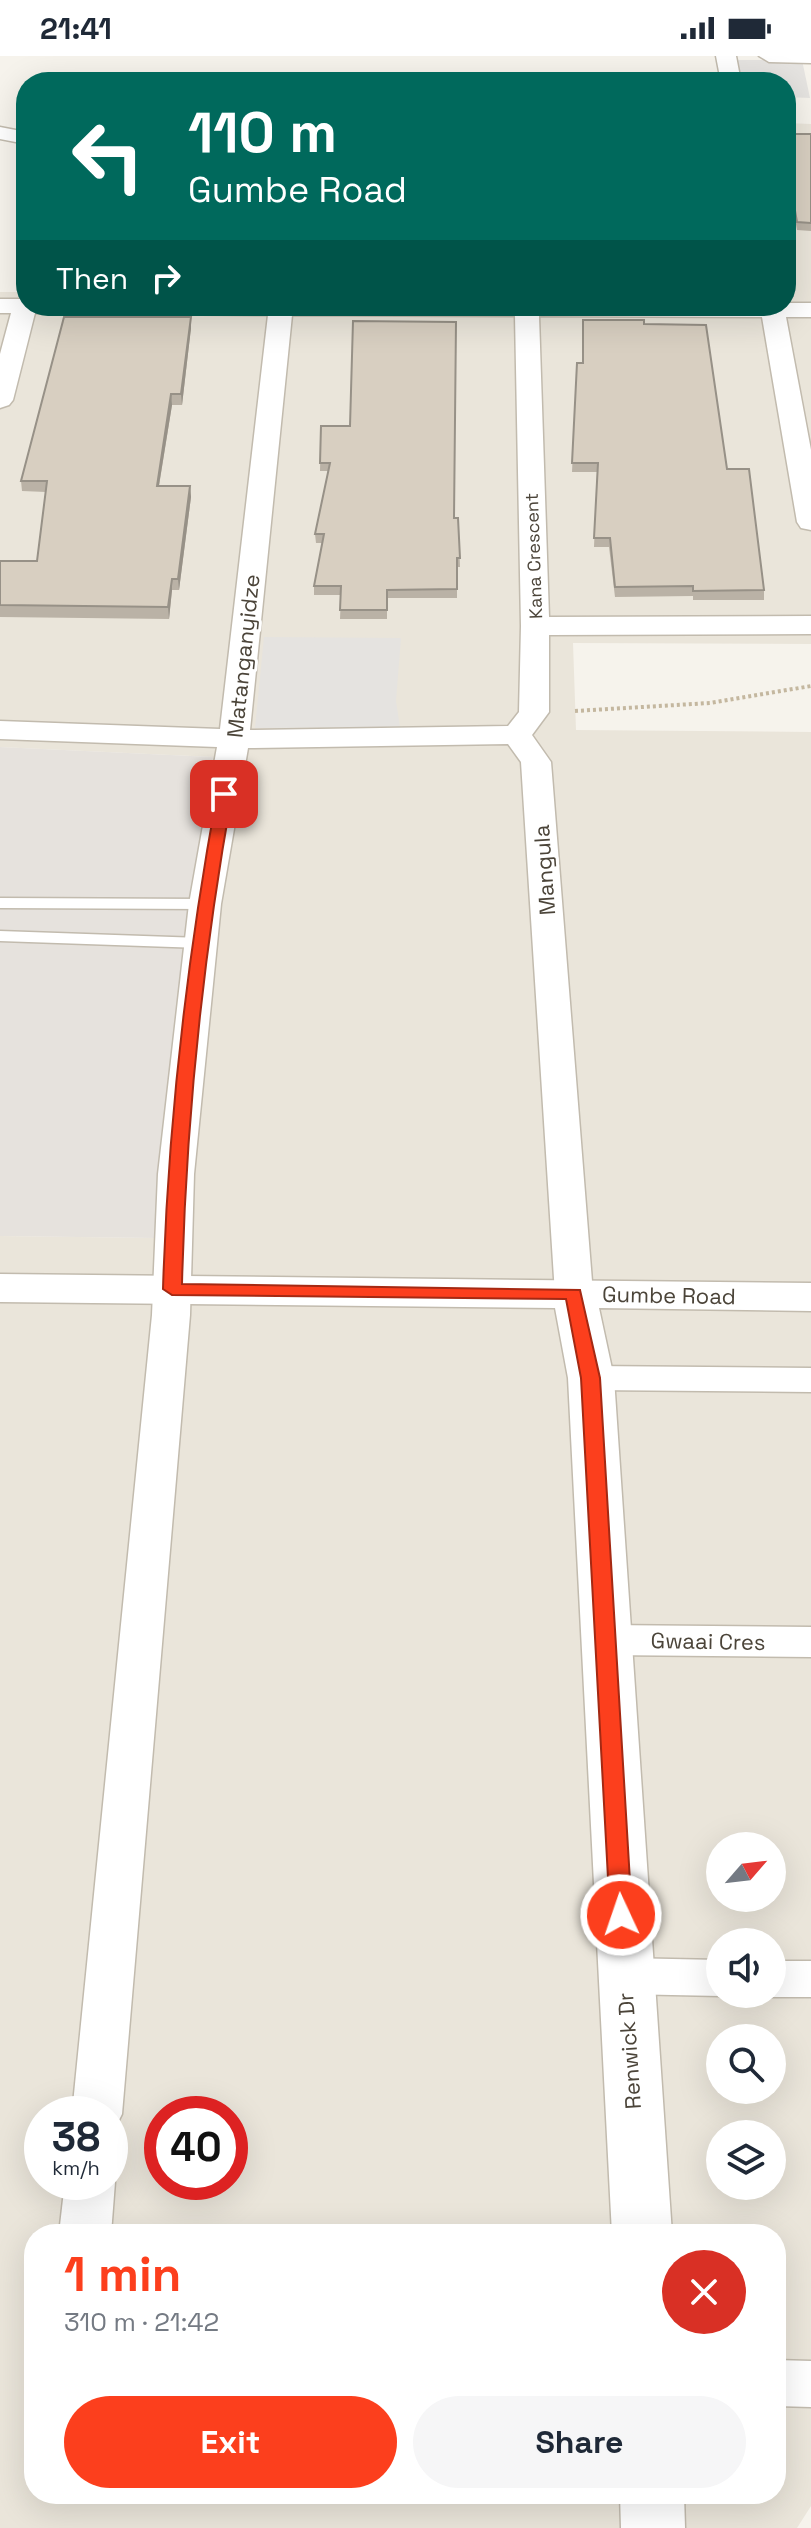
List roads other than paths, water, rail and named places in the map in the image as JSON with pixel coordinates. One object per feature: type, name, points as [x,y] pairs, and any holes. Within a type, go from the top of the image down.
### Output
[{"type":"street","points":[[769,56],[811,57]]},
{"type":"street","points":[[0,400],[22,316]]},
{"type":"street","name":"Matanganyidze","points":[[99,2096],[172,1289],[176,1174],[205,904],[234,739],[280,316]]},
{"type":"street","name":"Kana Crescent","points":[[527,316],[535,626],[811,625]]},
{"type":"street","points":[[773,316],[811,522]]},
{"type":"street","points":[[0,730],[234,739],[526,724],[535,626]]},
{"type":"street","name":"Mangula","points":[[526,724],[536,762],[574,1294]]},
{"type":"street","name":"Gumbe Road","points":[[0,1288],[811,1297]]},
{"type":"street","name":"Renwick Dr","points":[[574,1294],[591,1378],[624,1976],[641,2224]]},
{"type":"street","points":[[591,1378],[811,1380]]},
{"type":"street","name":"Gwaai Cres","points":[[606,1640],[811,1642]]},
{"type":"street","points":[[624,1976],[706,1978]]},
{"type":"street","points":[[786,1979],[811,1979]]},
{"type":"street","points":[[86,2224],[88,2200]]},
{"type":"street","points":[[786,2383],[811,2384]]},
{"type":"street","points":[[652,2504],[653,2528]]},
{"type":"lane","points":[[0,903],[205,904]]},
{"type":"lane","points":[[0,936],[201,943]]}]
